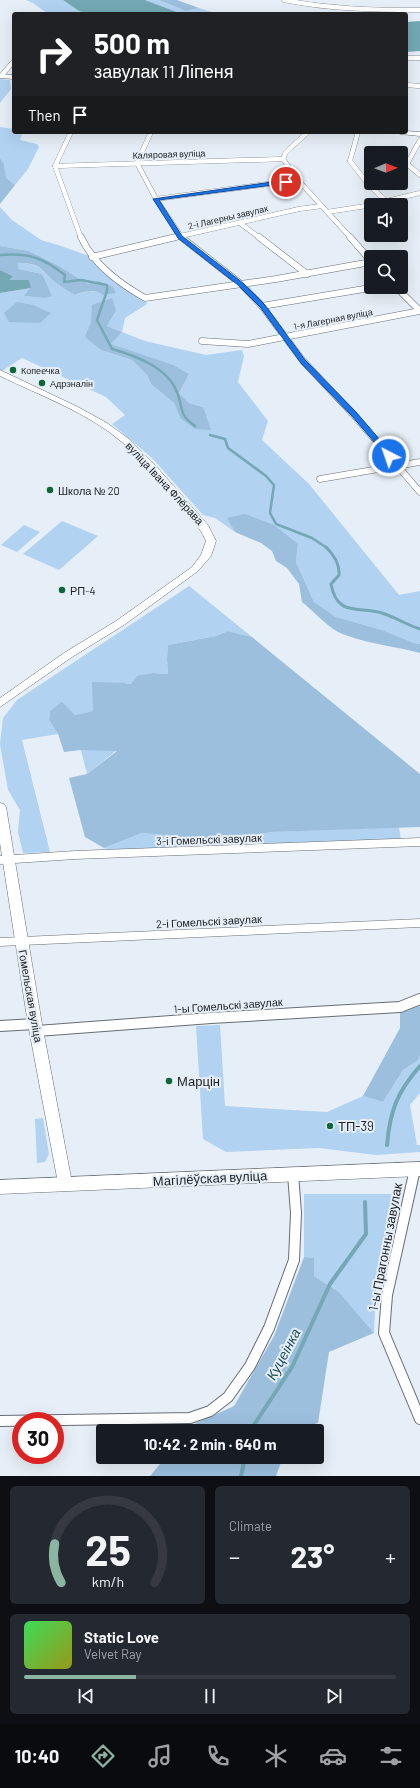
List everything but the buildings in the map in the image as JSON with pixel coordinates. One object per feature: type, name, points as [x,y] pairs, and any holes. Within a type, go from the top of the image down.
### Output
[{"type":"main road","name":"Магілёўская вуліца","points":[[0,1187],[417,1169]]},
{"type":"street","points":[[284,0],[314,6],[345,9],[401,11],[420,10]]},
{"type":"street","points":[[408,58],[420,58]]},
{"type":"street","points":[[0,76],[12,63]]},
{"type":"street","points":[[0,76],[12,77]]},
{"type":"street","points":[[408,85],[420,86]]},
{"type":"street","points":[[408,133],[420,134]]},
{"type":"street","points":[[70,134],[55,166],[83,241],[92,256],[136,293],[146,298],[155,298],[307,274],[364,262]]},
{"type":"street","points":[[150,134],[137,163],[156,199],[180,237],[241,284],[262,306],[303,361],[353,414],[420,492]]},
{"type":"street","points":[[306,134],[286,152],[283,159],[298,180],[364,253]]},
{"type":"street","points":[[357,134],[350,161],[368,184],[383,198]]},
{"type":"street","points":[[420,140],[418,150],[407,164],[420,175]]},
{"type":"street","name":"Каляровая вуліца","points":[[55,166],[283,159]]},
{"type":"street","points":[[156,199],[298,180]]},
{"type":"street","points":[[399,198],[420,193]]},
{"type":"street","name":"2-і Лагерны завулак","points":[[92,256],[241,224],[299,209],[321,206]]},
{"type":"street","points":[[327,212],[364,206]]},
{"type":"street","points":[[241,224],[307,274]]},
{"type":"street","points":[[262,306],[364,289]]},
{"type":"street","points":[[403,294],[420,311]]},
{"type":"street","name":"1-я Лагерная вуліца","points":[[202,341],[248,344],[286,338],[420,311]]},
{"type":"street","name":"вуліца Івана Флёрава","points":[[0,373],[75,409],[104,425],[126,441],[151,466],[205,527],[211,541],[206,556],[195,569],[145,606],[68,655],[0,703]]},
{"type":"street","points":[[320,479],[420,462]]},
{"type":"street","name":"Гомельская вуліца","points":[[0,807],[4,860],[22,942],[36,1028],[66,1183]]},
{"type":"street","name":"3-і Гомельскі завулак","points":[[4,860],[75,855],[420,842]]},
{"type":"street","name":"2-і Гомельскі завулак","points":[[0,942],[420,923]]},
{"type":"street","name":"1-ы Гомельскі завулак","points":[[0,1026],[36,1028],[400,1007],[420,999]]},
{"type":"street","name":"1-ы Прагонны завулак","points":[[417,1169],[387,1295],[384,1333],[420,1419]]},
{"type":"street","points":[[0,1421],[190,1418],[210,1411],[228,1397],[250,1366],[269,1328],[294,1260],[296,1213],[293,1174]]},
{"type":"shaded area","points":[[26,0],[63,0],[82,12],[45,12]]},
{"type":"shaded area","points":[[63,0],[145,0],[177,12],[82,12]]},
{"type":"shaded area","points":[[145,0],[159,0],[186,11],[199,8],[212,12],[177,12]]},
{"type":"shaded area","points":[[159,0],[177,0],[199,8],[186,11]]},
{"type":"shaded area","points":[[420,21],[420,51],[408,52],[408,22]]},
{"type":"shaded area","points":[[0,79],[10,80],[11,89],[0,103]]},
{"type":"shaded area","points":[[0,127],[12,129],[12,134],[22,134],[20,140],[37,144],[39,147],[28,169],[15,185],[6,178],[4,164],[0,158]]},
{"type":"shaded area","points":[[0,158],[4,164],[6,178],[15,185],[0,204]]},
{"type":"shaded area","points":[[0,207],[12,220],[41,240],[98,259],[143,297],[147,304],[125,318],[122,332],[145,341],[206,355],[242,350],[244,356],[238,382],[268,421],[262,440],[309,484],[399,595],[420,591],[420,644],[382,630],[336,617],[314,602],[296,562],[298,544],[228,518],[235,532],[215,518],[203,515],[153,459],[112,424],[125,415],[106,397],[22,358],[2,371],[0,370],[0,293],[31,288],[25,296],[44,298],[42,274],[19,269],[16,263],[31,264],[36,266],[58,285],[75,295],[88,291],[115,293],[88,284],[59,266],[29,251],[0,246]],"holes":[[[116,311],[107,326],[122,332],[111,344],[189,374],[179,393],[189,403],[203,407],[180,418],[174,403],[151,384],[147,375],[132,360],[101,350],[86,337],[91,322]]]},
{"type":"shaded area","points":[[0,246],[29,251],[59,266],[88,284],[98,281],[113,287],[116,293],[103,295],[89,291],[75,295],[58,285],[40,268],[32,264],[17,263],[19,269],[42,274],[52,296],[44,298],[24,296],[30,288],[29,280],[8,280],[13,276],[0,270]]},
{"type":"shaded area","points":[[0,270],[13,276],[9,280],[29,280],[31,288],[0,293]]},
{"type":"shaded area","points":[[112,298],[116,311],[107,326],[122,332],[111,344],[173,365],[189,374],[179,393],[189,403],[203,407],[211,430],[195,429],[180,418],[174,403],[151,384],[147,375],[132,360],[101,350],[85,337],[91,322],[92,305]]},
{"type":"shaded area","points":[[17,302],[33,305],[51,313],[40,323],[9,322],[4,313]]},
{"type":"shaded area","points":[[245,514],[274,525],[298,544],[296,562],[314,602],[336,617],[382,630],[420,644],[420,653],[357,639],[338,632],[329,626],[302,602],[299,584],[287,568],[276,561],[272,551],[261,543],[235,532],[227,518]]},
{"type":"shaded area","points":[[62,521],[98,536],[59,570],[23,554]]},
{"type":"shaded area","points":[[24,525],[40,532],[17,552],[1,545]]},
{"type":"shaded area","points":[[189,586],[252,637],[228,631],[216,636],[168,645],[168,674],[153,673],[131,684],[124,683],[93,711],[75,715],[50,711],[49,720],[58,734],[22,740],[50,852],[23,853],[18,832],[20,810],[8,790],[0,744],[3,718],[17,700]]},
{"type":"shaded area","points":[[228,631],[252,637],[420,774],[420,827],[272,832],[225,841],[142,833],[104,848],[85,837],[69,778],[87,774],[117,751],[81,750],[64,752],[58,734],[49,720],[50,711],[62,702],[75,715],[93,711],[92,682],[131,684],[137,676],[153,673],[168,674],[168,645],[216,636]]},
{"type":"shaded area","points":[[81,750],[117,750],[87,774]]},
{"type":"shaded area","points":[[399,827],[401,840],[112,850],[104,848],[142,833],[225,841],[272,832]]},
{"type":"shaded area","points":[[420,1006],[420,1055],[418,1060],[403,1070],[383,1102],[363,1096],[400,1028],[400,1012]]},
{"type":"shaded area","points":[[220,1025],[225,1106],[327,1112],[363,1096],[383,1102],[403,1070],[418,1060],[420,1055],[420,1093],[410,1105],[417,1145],[420,1145],[420,1152],[376,1155],[319,1148],[226,1152],[203,1139],[196,1026]]},
{"type":"shaded area","points":[[43,1118],[49,1154],[45,1162],[37,1163],[35,1119]]},
{"type":"shaded area","points":[[304,1194],[397,1194],[398,1216],[376,1285],[374,1333],[339,1292],[314,1276],[314,1258],[304,1257]]},
{"type":"shaded area","points":[[304,1257],[314,1258],[314,1276],[339,1292],[374,1333],[329,1352],[318,1423],[194,1424],[234,1406],[274,1336]]},
{"type":"shaded area","points":[[160,1464],[280,1464],[276,1476],[150,1476]]},
{"type":"waterway","name":"Куцеінка","points":[[0,255],[19,255],[42,260],[65,275],[64,282],[81,280],[107,285],[107,291],[97,320],[112,349],[140,359],[158,369],[166,376],[177,392],[184,415],[195,426]]},
{"type":"waterway","name":"Куцеінка","points":[[210,435],[225,439],[228,448],[266,476],[274,485],[270,513],[276,524],[312,538],[327,548]]},
{"type":"waterway","name":"Куцеінка","points":[[327,548],[334,556],[339,567],[339,575],[331,584],[334,594],[343,606],[382,613],[420,629]]},
{"type":"waterway","name":"Куцеінка","points":[[387,1145],[390,1122],[396,1102],[400,1093],[420,1066]]},
{"type":"waterway","name":"Куцеінка","points":[[255,1424],[292,1367],[330,1284],[366,1234],[365,1202]]},
{"type":"waterway","name":"Куцеінка","points":[[241,1476],[244,1464]]},
{"type":"place","name":"Копеечка","points":[[13,370]]},
{"type":"place","name":"Адрэналін","points":[[42,383]]},
{"type":"place","name":"Школа № 20","points":[[50,490]]},
{"type":"place","name":"РП-4","points":[[62,590]]},
{"type":"place","name":"Марцін","points":[[169,1081]]},
{"type":"place","name":"ТП-39","points":[[330,1126]]},
{"type":"route","points":[[286,182],[156,199],[180,237],[241,284],[262,306],[303,361],[353,414],[389,456]]}]
